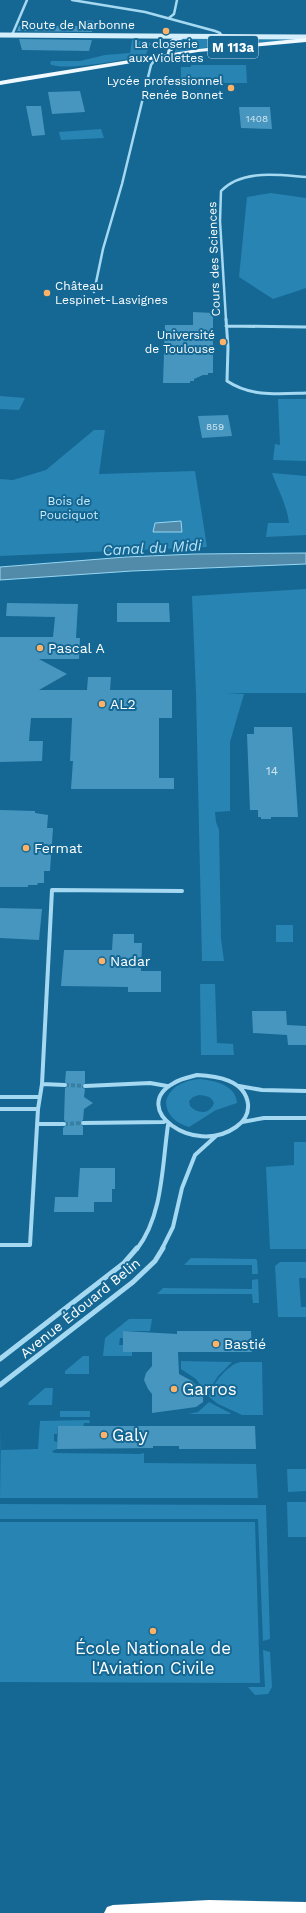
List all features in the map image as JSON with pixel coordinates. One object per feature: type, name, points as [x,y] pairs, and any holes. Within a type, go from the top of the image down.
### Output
[{"type":"highway","points":[[112,1913],[209,1908],[306,1910]]},
{"type":"main road","name":"Route de Narbonne","points":[[0,35],[306,37]]},
{"type":"main road","name":"Route de Narbonne","points":[[155,36],[164,37],[172,42],[175,39],[184,36]]},
{"type":"main road","points":[[221,36],[221,50]]},
{"type":"main road","name":"M 113a","points":[[0,83],[42,74],[169,55],[306,40]]},
{"type":"main road","points":[[172,42],[169,55],[176,58]]},
{"type":"main road","name":"M 113a","points":[[0,86],[59,74],[176,58],[221,50],[306,44]]},
{"type":"street","points":[[12,35],[28,0]]},
{"type":"street","points":[[72,0],[170,18],[220,33],[221,36]]},
{"type":"street","points":[[170,18],[174,14],[177,0]]},
{"type":"street","points":[[94,292],[103,249],[122,184],[151,65],[154,61],[169,55]]},
{"type":"street","name":"Cours des Sciences","points":[[306,177],[256,176],[229,183],[222,191],[220,221],[228,347],[226,381],[235,388],[250,393],[306,393]]},
{"type":"street","points":[[226,326],[306,327]]},
{"type":"street","points":[[0,1244],[30,1245],[38,1109],[42,1084],[52,890],[182,891]]},
{"type":"street","points":[[306,1092],[256,1090],[238,1086],[220,1077],[197,1075],[186,1077],[168,1086],[161,1094],[158,1104],[159,1113],[166,1124],[178,1132],[190,1136],[216,1136],[231,1130],[242,1122],[264,1118],[306,1118]]},
{"type":"street","points":[[85,1086],[150,1083],[168,1086]]},
{"type":"street","points":[[42,1084],[65,1085]]},
{"type":"street","points":[[238,1086],[247,1099],[248,1106],[242,1122]]},
{"type":"street","points":[[0,1097],[39,1097]]},
{"type":"street","points":[[0,1109],[38,1109]]},
{"type":"street","points":[[37,1124],[64,1124]]},
{"type":"street","points":[[83,1124],[166,1124]]},
{"type":"street","name":"Avenue Édouard Belin","points":[[0,1359],[124,1262],[139,1245],[151,1223],[160,1184],[166,1124]]},
{"type":"street","name":"Avenue Édouard Belin","points":[[0,1386],[133,1282],[155,1261],[169,1238],[182,1188],[195,1155],[216,1136]]},
{"type":"green space","points":[[232,37],[306,39],[233,45]]},
{"type":"green space","points":[[218,38],[218,46],[175,52],[178,39]]},
{"type":"green space","points":[[132,40],[151,43],[145,56],[81,66],[68,67],[50,64],[51,61],[80,61],[105,55],[130,53]]},
{"type":"green space","points":[[191,65],[246,65],[247,83],[181,83],[181,67],[191,67]]},
{"type":"green space","points":[[101,129],[104,138],[61,140],[59,132]]},
{"type":"green space","points":[[271,193],[306,198],[306,288],[273,299],[239,277],[247,197]]},
{"type":"green space","points":[[0,396],[25,398],[19,410],[0,409]]},
{"type":"green space","points":[[278,399],[306,399],[306,461],[273,460],[275,444],[280,445]]},
{"type":"green space","name":"Bois de Pouciquot","points":[[94,430],[105,430],[99,474],[195,471],[207,547],[0,556],[0,479],[13,480],[46,470]]},
{"type":"green space","points":[[272,473],[306,476],[306,535],[266,537],[268,523],[289,523],[284,504]]},
{"type":"green space","points":[[306,589],[306,693],[226,693],[244,694],[230,742],[230,811],[215,812],[219,830],[221,939],[224,961],[202,961],[196,693],[192,596]]},
{"type":"green space","points":[[276,925],[293,925],[293,942],[276,942]]},
{"type":"green space","points":[[200,984],[215,984],[217,1043],[233,1044],[234,1055],[201,1055]]},
{"type":"green space","points":[[195,1080],[207,1080],[224,1085],[233,1092],[237,1103],[216,1110],[189,1127],[176,1121],[166,1106],[168,1096],[175,1087],[180,1084]],"holes":[[[199,1095],[206,1096],[213,1101],[214,1103],[210,1110],[200,1112],[196,1111],[190,1106],[189,1101],[193,1097]]]},
{"type":"green space","points":[[294,1142],[306,1142],[306,1249],[270,1249],[266,1167],[294,1165]]},
{"type":"green space","points":[[191,1258],[256,1259],[258,1274],[252,1274],[252,1265],[184,1265]]},
{"type":"green space","points":[[280,1262],[306,1262],[306,1278],[299,1278],[301,1307],[306,1307],[306,1317],[278,1317],[275,1266]]},
{"type":"green space","points":[[258,1279],[259,1303],[253,1303],[252,1294],[157,1294],[163,1288],[252,1289],[252,1280]]},
{"type":"green space","points":[[129,1319],[152,1319],[150,1331],[123,1331],[123,1338],[120,1338],[119,1345],[123,1345],[123,1352],[132,1352],[132,1356],[103,1356],[105,1338]]},
{"type":"green space","points":[[83,1356],[89,1356],[89,1374],[65,1374],[65,1371]]},
{"type":"green space","points":[[181,1361],[232,1362],[218,1376],[207,1394],[196,1379],[181,1369]]},
{"type":"green space","points":[[241,1362],[262,1362],[263,1415],[242,1415],[218,1404],[209,1397],[210,1392],[221,1375],[231,1366]]},
{"type":"green space","points":[[45,1388],[53,1388],[52,1405],[28,1405],[29,1402]]},
{"type":"green space","points":[[209,1402],[231,1414],[188,1414],[198,1412]]},
{"type":"green space","points":[[60,1411],[90,1411],[90,1417],[60,1417]]},
{"type":"green space","points":[[89,1420],[90,1423],[84,1423],[83,1427],[58,1426],[57,1434],[54,1434],[54,1441],[57,1442],[57,1449],[52,1451],[54,1453],[144,1453],[144,1463],[256,1464],[258,1498],[0,1498],[1,1428],[1,1450],[38,1449],[40,1421]]},
{"type":"green space","points":[[287,1469],[306,1469],[306,1491],[288,1492]]},
{"type":"green space","points":[[287,1502],[306,1502],[306,1537],[288,1537]]},
{"type":"green space","points":[[0,1504],[266,1505],[270,1639],[263,1641],[258,1519],[0,1519]]},
{"type":"green space","points":[[0,1522],[255,1522],[260,1683],[0,1682]]},
{"type":"green space","points":[[263,1650],[270,1652],[272,1687],[268,1694],[255,1695],[248,1687],[265,1687]]},
{"type":"shaded area","points":[[181,521],[182,532],[153,532],[155,523]]},
{"type":"shaded area","points":[[306,553],[306,564],[132,571],[0,580],[0,567],[126,557],[195,554]]},
{"type":"building","points":[[81,20],[94,21],[92,32],[17,31],[19,26],[79,26]]},
{"type":"building","points":[[19,39],[92,40],[89,51],[22,50]]},
{"type":"building","points":[[80,91],[85,112],[52,114],[48,92]]},
{"type":"building","points":[[26,106],[41,106],[45,135],[32,136]]},
{"type":"building","points":[[239,107],[270,107],[272,129],[241,128]]},
{"type":"building","points":[[193,312],[213,313],[213,373],[203,375],[194,379],[194,381],[190,381],[190,383],[163,383],[165,325],[193,325]]},
{"type":"building","points":[[228,415],[232,436],[202,438],[198,416]]},
{"type":"building","points":[[7,603],[78,604],[76,638],[80,638],[79,659],[39,659],[67,674],[39,690],[87,690],[88,677],[111,677],[110,690],[172,690],[172,718],[159,718],[159,778],[174,778],[174,789],[71,789],[73,761],[70,761],[72,718],[31,718],[29,741],[43,741],[42,761],[0,762],[0,637],[53,637],[55,617],[6,616]]},
{"type":"building","points":[[117,603],[169,603],[170,622],[117,622]]},
{"type":"building","points":[[254,727],[292,727],[298,817],[271,817],[271,819],[261,819],[261,817],[258,817],[258,810],[250,810],[247,734],[254,734]]},
{"type":"building","name":"Fermat","points":[[0,810],[35,811],[35,813],[48,815],[47,828],[53,828],[50,871],[44,871],[44,883],[28,885],[28,887],[0,887]]},
{"type":"building","points":[[0,908],[42,909],[39,940],[0,938]]},
{"type":"building","name":"Nadar","points":[[113,934],[134,934],[134,943],[142,943],[141,971],[161,971],[161,992],[128,992],[128,987],[61,986],[64,950],[112,950]]},
{"type":"building","points":[[252,1011],[286,1011],[287,1025],[306,1026],[306,1045],[288,1045],[287,1035],[253,1033]]},
{"type":"building","points":[[66,1071],[85,1071],[85,1083],[82,1087],[85,1089],[84,1097],[93,1103],[84,1109],[83,1120],[80,1123],[83,1126],[83,1135],[63,1135],[63,1128],[67,1124],[64,1120],[65,1088],[68,1086],[65,1082]]},
{"type":"building","points":[[80,1168],[115,1168],[115,1189],[112,1189],[112,1202],[94,1202],[94,1212],[54,1212],[55,1197],[78,1197]]},
{"type":"building","points":[[123,1331],[177,1334],[177,1331],[251,1331],[252,1352],[178,1352],[179,1374],[192,1381],[199,1388],[203,1396],[203,1402],[196,1407],[152,1413],[152,1394],[144,1380],[146,1373],[152,1366],[152,1352],[123,1352]]},
{"type":"building","name":"Galy","points":[[58,1426],[255,1426],[256,1449],[179,1449],[179,1446],[153,1446],[153,1448],[57,1449]]},
{"type":"tunnel","points":[[65,1085],[85,1086]]},
{"type":"tunnel","points":[[64,1124],[83,1123]]},
{"type":"place","name":"La closerie aux Violettes","points":[[166,31]]},
{"type":"place","name":"Lycée professionnel Renée Bonnet","points":[[231,88]]},
{"type":"place","name":"Château Lespinet-Lasvignes","points":[[47,293]]},
{"type":"place","name":"Université de Toulouse","points":[[223,342]]},
{"type":"place","name":"Pascal A","points":[[40,648]]},
{"type":"place","name":"AL2","points":[[102,704]]},
{"type":"place","name":"Fermat","points":[[26,848]]},
{"type":"place","name":"Nadar","points":[[102,961]]},
{"type":"place","name":"Bastié","points":[[216,1344]]},
{"type":"place","name":"Garros","points":[[174,1389]]},
{"type":"place","name":"Galy","points":[[104,1435]]},
{"type":"place","name":"École Nationale de l'Aviation Civile","points":[[153,1631]]},
{"type":"water label","name":"Canal du Midi","points":[[152,548]]}]
